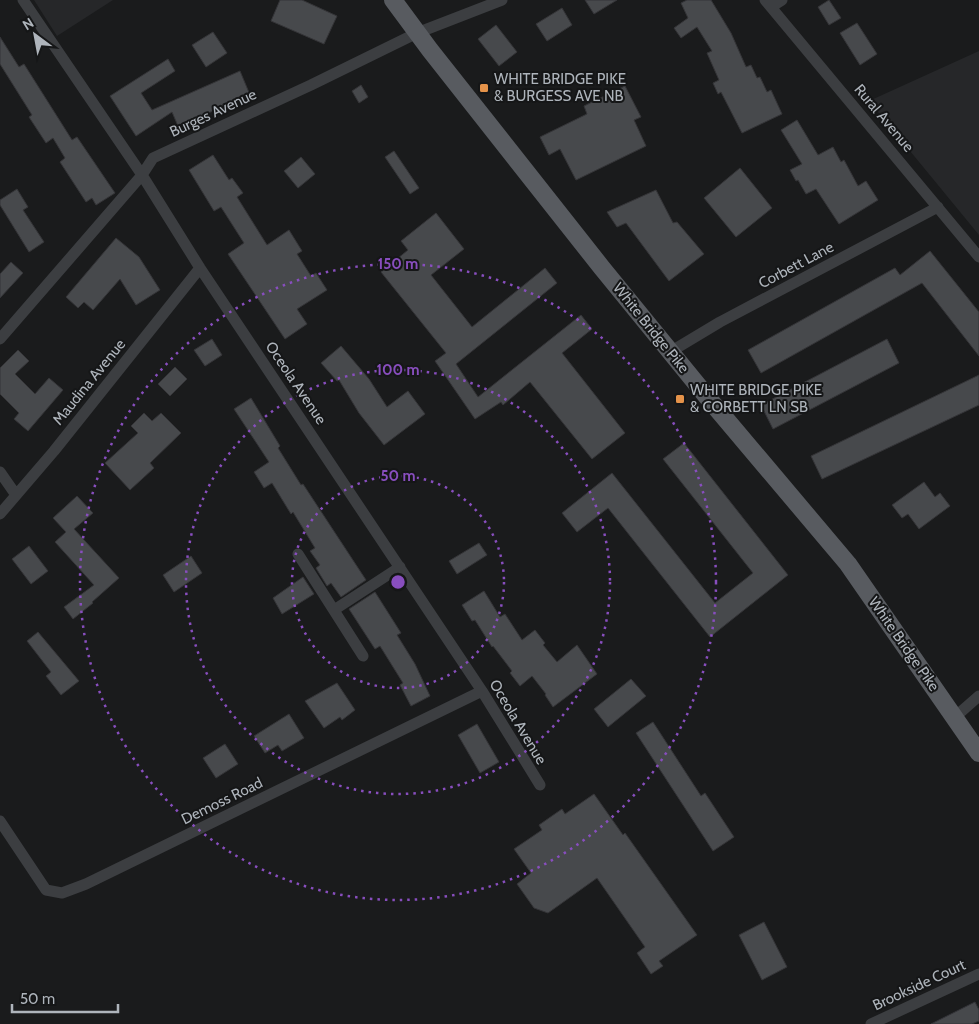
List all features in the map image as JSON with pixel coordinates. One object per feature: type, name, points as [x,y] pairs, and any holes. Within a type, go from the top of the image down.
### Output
[{"type":"main road","name":"White Bridge Pike","points":[[393,0],[544,195],[670,352],[848,564],[979,752]]},
{"type":"street","name":"Oceola Avenue","points":[[23,0],[142,176],[200,268],[482,691],[540,786]]},
{"type":"street","name":"Burges Avenue","points":[[0,339],[142,176],[153,158],[312,85],[417,33],[502,0]]},
{"type":"street","points":[[768,4],[782,0]]},
{"type":"street","name":"Rural Avenue","points":[[768,4],[979,257]]},
{"type":"street","name":"Corbett Lane","points":[[670,352],[720,322],[938,207]]},
{"type":"street","name":"Maudina Avenue","points":[[0,514],[54,451],[200,268]]},
{"type":"street","points":[[0,472],[16,495]]},
{"type":"street","points":[[298,554],[364,656]]},
{"type":"street","points":[[334,610],[400,567]]},
{"type":"street","name":"Demoss Road","points":[[0,821],[46,890],[62,893],[86,884],[482,691]]},
{"type":"street","points":[[955,717],[979,696]]},
{"type":"street","name":"Brookside Court","points":[[871,1024],[979,974]]},
{"type":"shaded area","points":[[34,0],[113,0],[57,36]]},
{"type":"shaded area","points":[[979,51],[979,235],[869,101]]},
{"type":"building","points":[[280,0],[302,0],[337,16],[324,44],[271,21]]},
{"type":"building","points":[[585,0],[617,0],[594,14]]},
{"type":"building","points":[[687,0],[711,0],[731,33],[746,67],[751,65],[757,78],[760,77],[767,92],[771,90],[782,114],[742,133],[721,92],[718,94],[713,83],[719,80],[707,53],[712,51],[697,27],[681,38],[674,28],[688,18],[681,3]]},
{"type":"building","points":[[829,0],[841,18],[829,25],[818,7]]},
{"type":"building","points":[[562,8],[572,25],[547,41],[536,24]]},
{"type":"building","points":[[857,23],[877,54],[860,65],[840,33]]},
{"type":"building","points":[[496,25],[517,52],[499,66],[478,39]]},
{"type":"building","points":[[213,32],[227,53],[206,67],[192,45]]},
{"type":"building","points":[[0,37],[19,67],[24,64],[72,140],[77,137],[115,193],[96,205],[92,198],[86,202],[60,162],[65,158],[53,138],[46,143],[29,117],[32,115],[0,64]]},
{"type":"building","points":[[168,59],[175,71],[141,93],[152,110],[240,71],[250,95],[178,126],[172,112],[136,136],[110,96]]},
{"type":"building","points":[[361,85],[368,97],[359,103],[352,91]]},
{"type":"building","points":[[625,86],[641,117],[634,120],[646,146],[576,180],[560,149],[549,155],[540,137],[587,114],[584,106]]},
{"type":"building","points":[[797,120],[818,155],[833,147],[841,162],[844,160],[858,186],[866,181],[878,200],[839,224],[816,189],[806,194],[790,170],[802,164],[781,130]]},
{"type":"building","points":[[394,151],[419,188],[410,194],[385,157]]},
{"type":"building","points":[[213,155],[229,180],[232,178],[243,193],[237,197],[267,245],[289,230],[302,251],[297,254],[311,276],[316,273],[327,290],[297,309],[307,324],[285,339],[228,254],[244,243],[221,207],[214,211],[189,170]]},
{"type":"building","points":[[301,157],[315,174],[298,188],[284,171]]},
{"type":"building","points":[[740,168],[772,208],[736,237],[704,198]]},
{"type":"building","points":[[17,189],[28,207],[23,210],[44,242],[29,252],[0,205],[0,200]]},
{"type":"building","points":[[656,190],[673,223],[677,222],[704,254],[669,281],[626,223],[617,227],[607,212]]},
{"type":"building","points":[[436,213],[464,249],[431,275],[472,327],[545,268],[557,283],[456,364],[478,397],[581,315],[592,329],[562,353],[625,433],[592,459],[530,382],[503,405],[501,402],[475,419],[435,361],[446,353],[381,272],[408,250],[401,241]]},
{"type":"building","points":[[116,238],[139,257],[160,290],[136,305],[120,279],[93,310],[84,302],[78,308],[66,297]]},
{"type":"building","points":[[930,251],[979,312],[979,356],[922,283],[761,373],[748,350],[895,268],[900,275]]},
{"type":"building","points":[[11,262],[23,273],[0,298],[0,274]]},
{"type":"building","points":[[212,339],[222,355],[205,366],[194,350]]},
{"type":"building","points":[[887,339],[899,363],[773,429],[761,405]]},
{"type":"building","points":[[341,346],[369,379],[387,407],[408,391],[425,414],[384,445],[359,413],[339,380],[337,381],[321,363]]},
{"type":"building","points":[[18,350],[29,361],[15,374],[35,394],[49,378],[63,390],[28,431],[14,419],[19,413],[0,394],[0,368]]},
{"type":"building","points":[[175,367],[187,379],[170,396],[158,384]]},
{"type":"building","points":[[979,375],[979,405],[822,479],[811,456]]},
{"type":"building","points":[[251,398],[280,446],[278,448],[301,485],[303,484],[366,580],[341,597],[331,583],[327,586],[316,568],[320,565],[310,551],[315,548],[293,512],[291,514],[272,483],[264,488],[254,472],[269,462],[234,409]]},
{"type":"building","points":[[144,413],[152,421],[161,413],[181,433],[150,463],[154,468],[130,490],[105,463],[138,433],[131,426]]},
{"type":"building","points":[[684,443],[788,575],[710,637],[608,508],[577,532],[562,513],[612,473],[715,603],[753,573],[663,459]]},
{"type":"building","points":[[924,482],[935,497],[940,493],[950,506],[919,529],[908,514],[902,518],[892,505]]},
{"type":"building","points":[[77,496],[93,513],[74,529],[119,578],[73,619],[64,607],[94,585],[55,542],[66,532],[53,518]]},
{"type":"building","points":[[479,543],[487,555],[457,574],[449,561]]},
{"type":"building","points":[[29,546],[48,571],[31,584],[12,559]]},
{"type":"building","points":[[191,556],[202,573],[174,592],[163,575]]},
{"type":"building","points":[[303,577],[314,594],[282,614],[273,598]]},
{"type":"building","points":[[484,591],[500,617],[505,614],[522,640],[535,630],[545,643],[543,645],[557,662],[577,645],[597,674],[553,707],[532,676],[520,686],[510,673],[512,671],[492,647],[475,620],[472,621],[462,605]]},
{"type":"building","points":[[375,592],[401,633],[397,635],[415,664],[430,696],[411,706],[400,685],[403,683],[380,646],[375,649],[349,609]]},
{"type":"building","points":[[38,632],[79,681],[61,695],[46,676],[51,672],[27,641]]},
{"type":"building","points":[[631,679],[646,696],[608,727],[594,709]]},
{"type":"building","points":[[337,683],[355,710],[342,720],[340,717],[324,728],[305,701]]},
{"type":"building","points":[[289,714],[304,738],[282,751],[278,745],[265,753],[254,736]]},
{"type":"building","points":[[653,722],[701,796],[705,793],[734,837],[713,851],[636,733]]},
{"type":"building","points":[[477,724],[499,762],[480,773],[458,735]]},
{"type":"building","points":[[225,744],[238,764],[216,778],[203,758]]},
{"type":"building","points":[[594,794],[623,835],[625,833],[697,935],[659,961],[663,966],[651,974],[637,953],[645,947],[597,878],[548,913],[534,908],[517,884],[531,873],[514,849],[542,830],[539,825],[562,809],[565,814]]},
{"type":"building","points":[[764,922],[787,967],[762,980],[739,935]]},
{"type":"building","points":[[975,1002],[979,1010],[979,1021],[972,1024],[931,1024]]},
{"type":"place","name":"WHITE BRIDGE PIKE & BURGESS AVE NB","points":[[484,88]]},
{"type":"place","name":"WHITE BRIDGE PIKE & CORBETT LN SB","points":[[680,399]]}]
